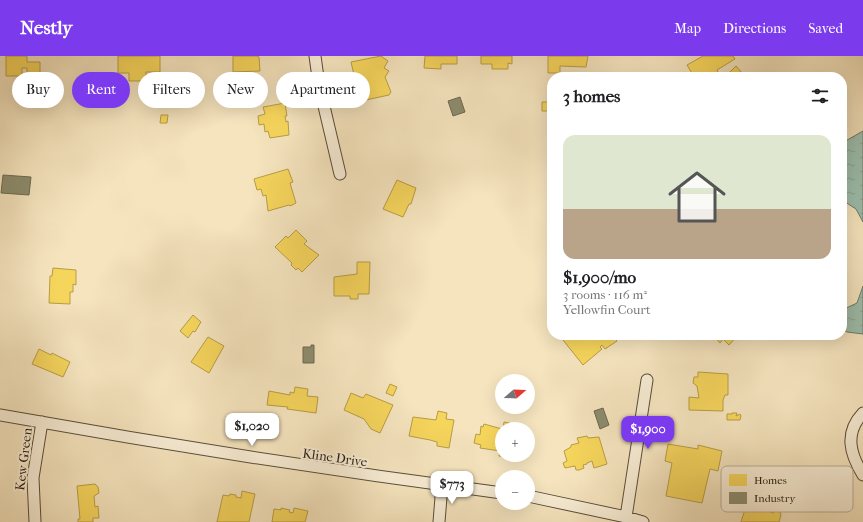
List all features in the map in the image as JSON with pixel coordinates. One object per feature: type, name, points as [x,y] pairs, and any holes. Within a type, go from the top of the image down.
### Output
[{"type":"street","points":[[315,56],[319,84],[340,174]]},
{"type":"street","points":[[626,517],[647,380]]},
{"type":"street","points":[[863,414],[854,426],[850,442],[854,460],[863,475]]},
{"type":"street","name":"Kline Drive","points":[[0,415],[300,466],[495,492]]},
{"type":"street","name":"Kew Green","points":[[35,522],[33,478],[42,422]]},
{"type":"street","points":[[439,522],[442,485]]},
{"type":"street","points":[[535,498],[643,522]]},
{"type":"water","points":[[863,131],[863,222],[856,209],[847,203],[847,140]]},
{"type":"water","points":[[863,286],[863,334],[847,332],[847,308],[857,303]]},
{"type":"building: Homes","points":[[6,56],[27,56],[27,62],[40,62],[40,72],[27,72],[27,68],[22,68],[22,72],[12,72],[12,76],[6,76]]},
{"type":"building: Homes","points":[[118,56],[160,56],[160,72],[138,72],[138,81],[130,81],[130,72],[118,72]]},
{"type":"building: Homes","points":[[233,56],[259,57],[260,71],[233,72]]},
{"type":"building: Homes","points":[[381,56],[388,61],[384,68],[389,71],[385,77],[391,92],[389,95],[370,99],[370,72],[353,72],[351,62]]},
{"type":"building: Homes","points":[[425,56],[457,56],[457,64],[441,64],[441,69],[424,68]]},
{"type":"building: Homes","points":[[481,56],[512,56],[512,64],[508,63],[508,69],[492,69],[492,64],[481,64]]},
{"type":"building: Homes","points":[[548,56],[588,56],[586,67],[560,66],[560,72],[548,72]]},
{"type":"building: Homes","points":[[703,56],[733,56],[735,59],[717,70],[718,72],[691,72],[687,65]]},
{"type":"building: Homes","points":[[736,66],[741,72],[730,72]]},
{"type":"building: Homes","points":[[542,102],[547,102],[547,111],[542,111]]},
{"type":"building: Homes","points":[[276,105],[276,108],[286,108],[287,116],[285,116],[286,122],[288,121],[289,135],[270,138],[268,131],[265,132],[264,124],[259,125],[258,116],[265,114],[263,108],[268,108],[268,106]]},
{"type":"building: Homes","points":[[161,115],[168,115],[167,123],[160,123]]},
{"type":"building: Homes","points":[[288,169],[293,182],[290,183],[296,203],[290,206],[268,211],[266,195],[263,196],[261,189],[257,190],[254,179]]},
{"type":"building: Homes","points":[[397,180],[416,188],[411,204],[409,204],[403,217],[383,209]]},
{"type":"building: Homes","points":[[296,230],[307,241],[304,244],[319,255],[302,272],[298,268],[296,270],[291,265],[292,263],[275,247],[286,236],[288,238]]},
{"type":"building: Homes","points":[[357,262],[370,262],[369,294],[358,294],[358,299],[350,299],[350,296],[334,296],[334,277],[357,274]]},
{"type":"building: Homes","points":[[53,268],[76,270],[76,285],[73,284],[73,292],[70,292],[70,304],[49,303],[50,276],[52,276]]},
{"type":"building: Homes","points":[[193,315],[201,322],[195,332],[193,331],[188,338],[180,331]]},
{"type":"building: Homes","points":[[208,337],[224,346],[209,373],[191,362]]},
{"type":"building: Homes","points":[[563,340],[617,341],[605,349],[602,345],[600,347],[602,349],[583,365]]},
{"type":"building: Homes","points":[[724,340],[734,340],[729,345]]},
{"type":"building: Homes","points":[[39,349],[51,355],[52,353],[70,362],[63,377],[32,364]]},
{"type":"building: Homes","points":[[698,372],[728,374],[728,395],[725,395],[723,400],[723,411],[689,410],[689,397],[699,398],[697,386],[693,383],[694,377],[698,377]]},
{"type":"building: Homes","points":[[390,384],[397,387],[393,396],[386,393]]},
{"type":"building: Homes","points":[[295,387],[308,389],[307,396],[318,397],[316,413],[287,409],[288,407],[267,405],[269,391],[290,395],[290,392],[294,393]]},
{"type":"building: Homes","points":[[351,393],[363,398],[366,394],[393,405],[380,433],[371,429],[364,419],[344,410]]},
{"type":"building: Homes","points":[[438,411],[447,413],[446,419],[454,420],[449,448],[437,446],[437,442],[409,436],[413,417],[436,420]]},
{"type":"building: Homes","points":[[737,413],[736,416],[740,414],[740,420],[727,420],[727,414]]},
{"type":"building: Homes","points":[[484,424],[495,427],[495,450],[480,448],[481,445],[474,443],[476,434],[480,435],[481,426],[483,427]]},
{"type":"building: Homes","points":[[587,436],[588,438],[599,437],[607,464],[594,468],[592,461],[583,465],[584,468],[579,470],[576,470],[575,466],[565,468],[563,463],[567,461],[564,451],[571,447],[571,445],[579,443],[577,438]]},
{"type":"building: Homes","points":[[668,444],[698,449],[698,445],[722,451],[718,471],[710,469],[702,503],[666,496],[672,463],[665,461]]},
{"type":"building: Homes","points":[[95,484],[98,487],[99,493],[94,496],[95,507],[98,506],[99,518],[93,518],[93,522],[78,522],[78,519],[80,519],[77,486]]},
{"type":"building: Homes","points":[[242,491],[255,494],[249,522],[217,522],[223,495],[236,495],[236,497],[241,498]]},
{"type":"building: Homes","points":[[281,508],[290,510],[289,512],[293,513],[294,508],[308,511],[305,522],[272,522],[274,509],[281,510]]},
{"type":"building: Homes","points":[[744,512],[780,512],[781,515],[779,522],[741,522]]},
{"type":"building: Industry","points":[[460,97],[465,112],[453,116],[448,101]]},
{"type":"building: Industry","points":[[3,175],[31,177],[29,195],[1,193]]},
{"type":"building: Industry","points":[[311,345],[314,345],[314,363],[303,363],[303,347],[311,347]]},
{"type":"building: Industry","points":[[603,408],[609,425],[600,429],[594,411]]}]
